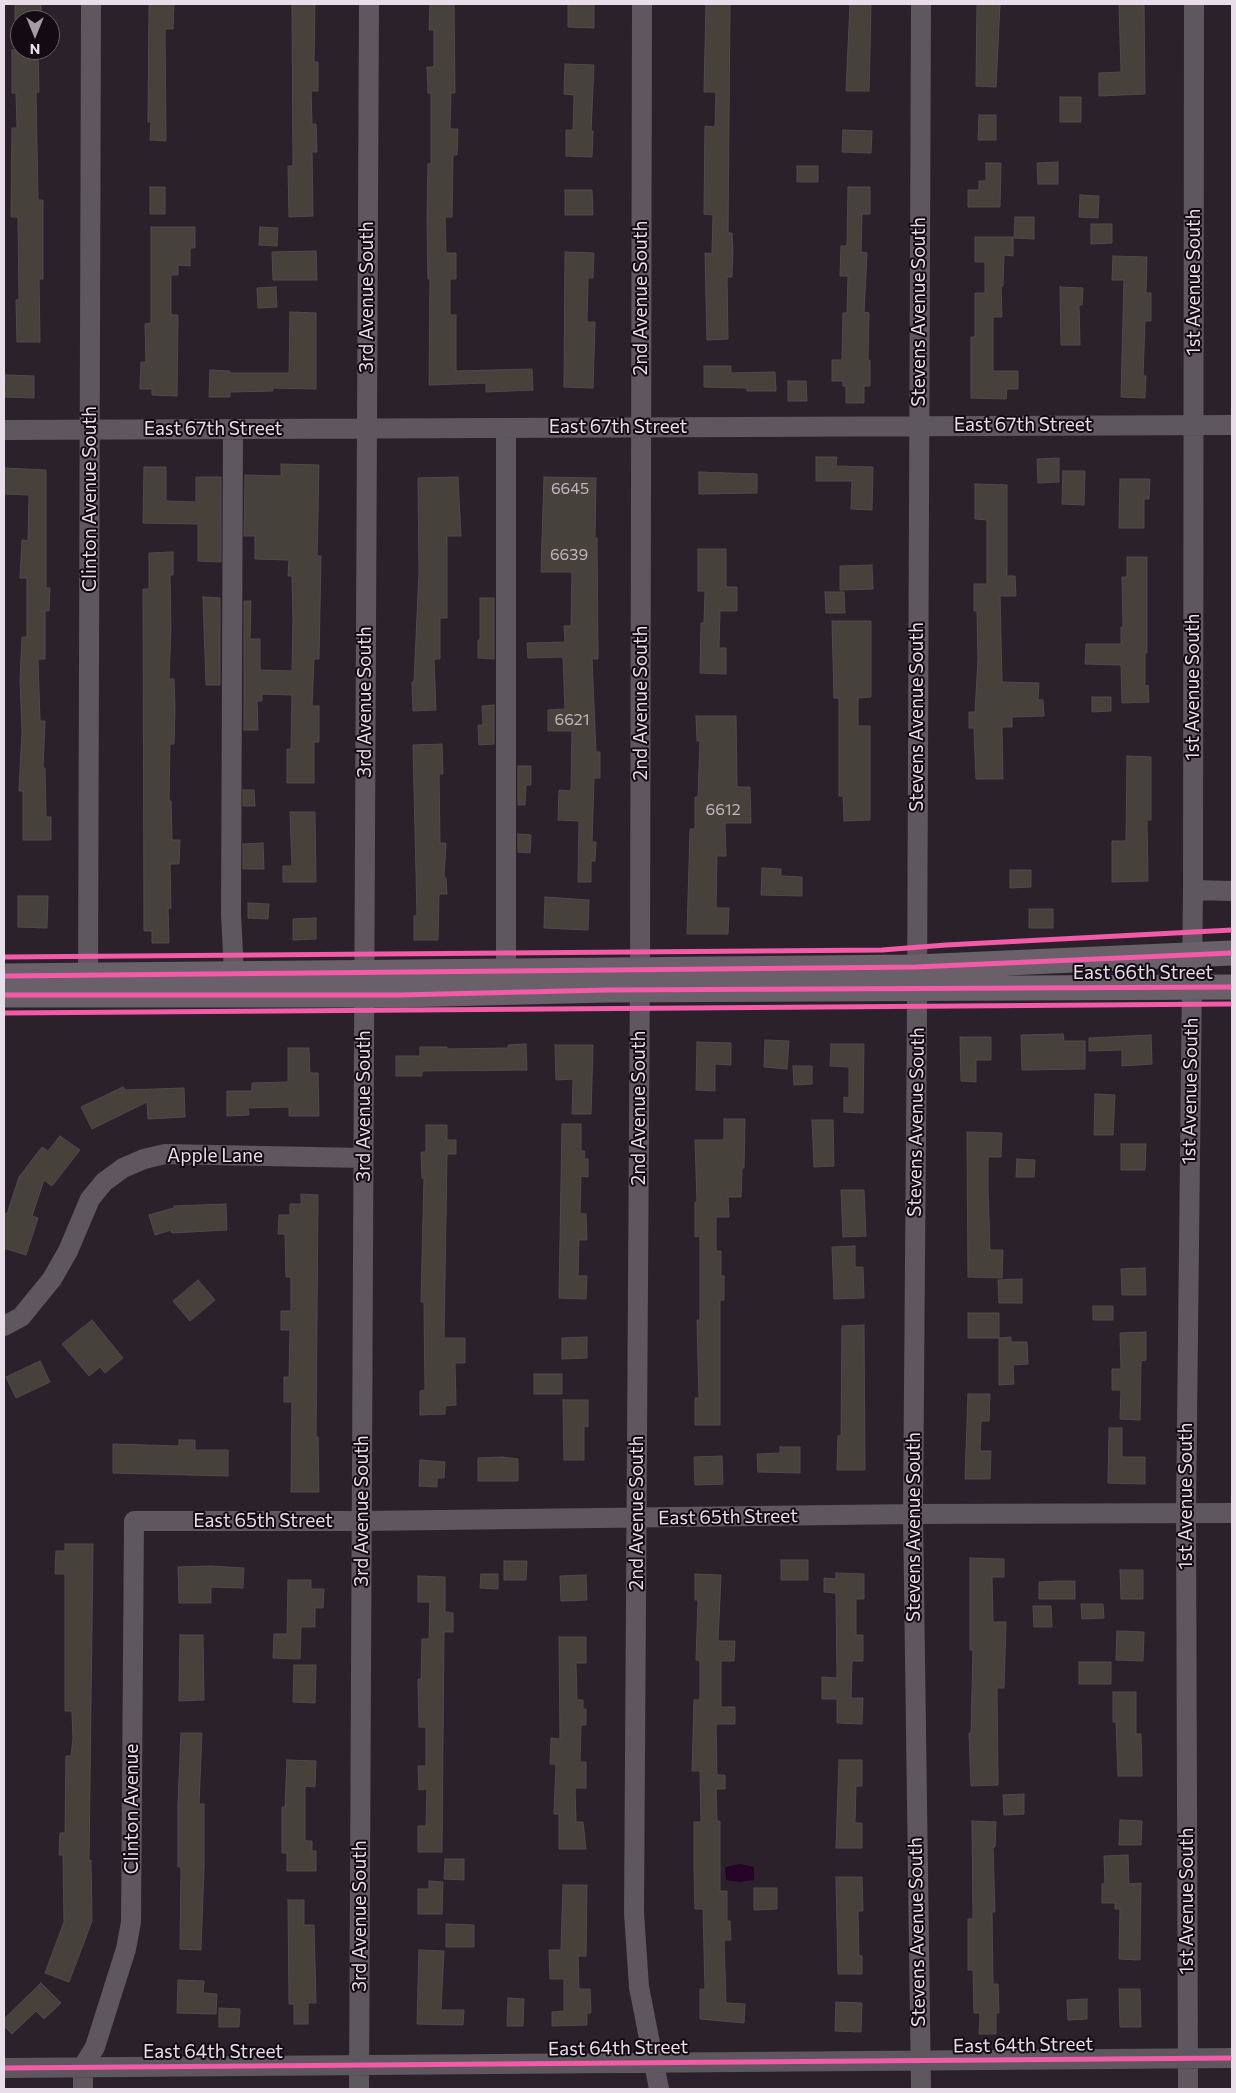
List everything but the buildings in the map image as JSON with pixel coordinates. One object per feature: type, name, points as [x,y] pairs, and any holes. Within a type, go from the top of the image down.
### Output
[{"type":"main road","name":"East 66th Street","points":[[917,978],[1232,952]]},
{"type":"main road","name":"East 66th Street","points":[[4,995],[88,984],[234,973],[364,983]]},
{"type":"main road","name":"East 66th Street","points":[[4,976],[88,984],[917,978],[1232,987]]},
{"type":"street","name":"Clinton Avenue South","points":[[88,984],[91,4]]},
{"type":"street","name":"3rd Avenue South","points":[[360,2089],[369,4]]},
{"type":"street","name":"2nd Avenue South","points":[[642,4],[640,980],[634,1913],[639,1986],[659,2089]]},
{"type":"street","name":"Stevens Avenue South","points":[[921,4],[917,978],[912,1514],[919,2061],[921,2089]]},
{"type":"street","name":"1st Avenue South","points":[[1188,2089],[1186,1513],[1193,890],[1194,4]]},
{"type":"street","name":"East 67th Street","points":[[4,430],[1232,424]]},
{"type":"street","points":[[506,428],[506,981]]},
{"type":"street","points":[[234,429],[231,914],[234,973]]},
{"type":"street","points":[[1193,890],[1232,891]]},
{"type":"street","name":"Apple Lane","points":[[4,1326],[21,1317],[52,1279],[68,1251],[90,1199],[104,1182],[122,1168],[144,1159],[165,1154],[363,1158]]},
{"type":"street","name":"East 65th Street","points":[[134,1521],[362,1521],[912,1514],[1232,1513]]},
{"type":"street","name":"Clinton Avenue","points":[[83,2089],[83,2068],[95,2047],[126,1949],[131,1922],[134,1521]]},
{"type":"street","name":"East 64th Street","points":[[4,2068],[1232,2058]]},
{"type":"shaded area","points":[[740,1864],[754,1867],[754,1880],[739,1882],[726,1880],[725,1867]]},
{"type":"cycle path","points":[[4,957],[882,950],[1232,930]]},
{"type":"cycle path","points":[[4,976],[916,967],[1232,953]]},
{"type":"cycle path","points":[[4,995],[400,995],[607,990],[1232,987]]},
{"type":"cycle path","points":[[4,1013],[1232,1004]]},
{"type":"cycle path","points":[[4,2068],[1232,2058]]}]
